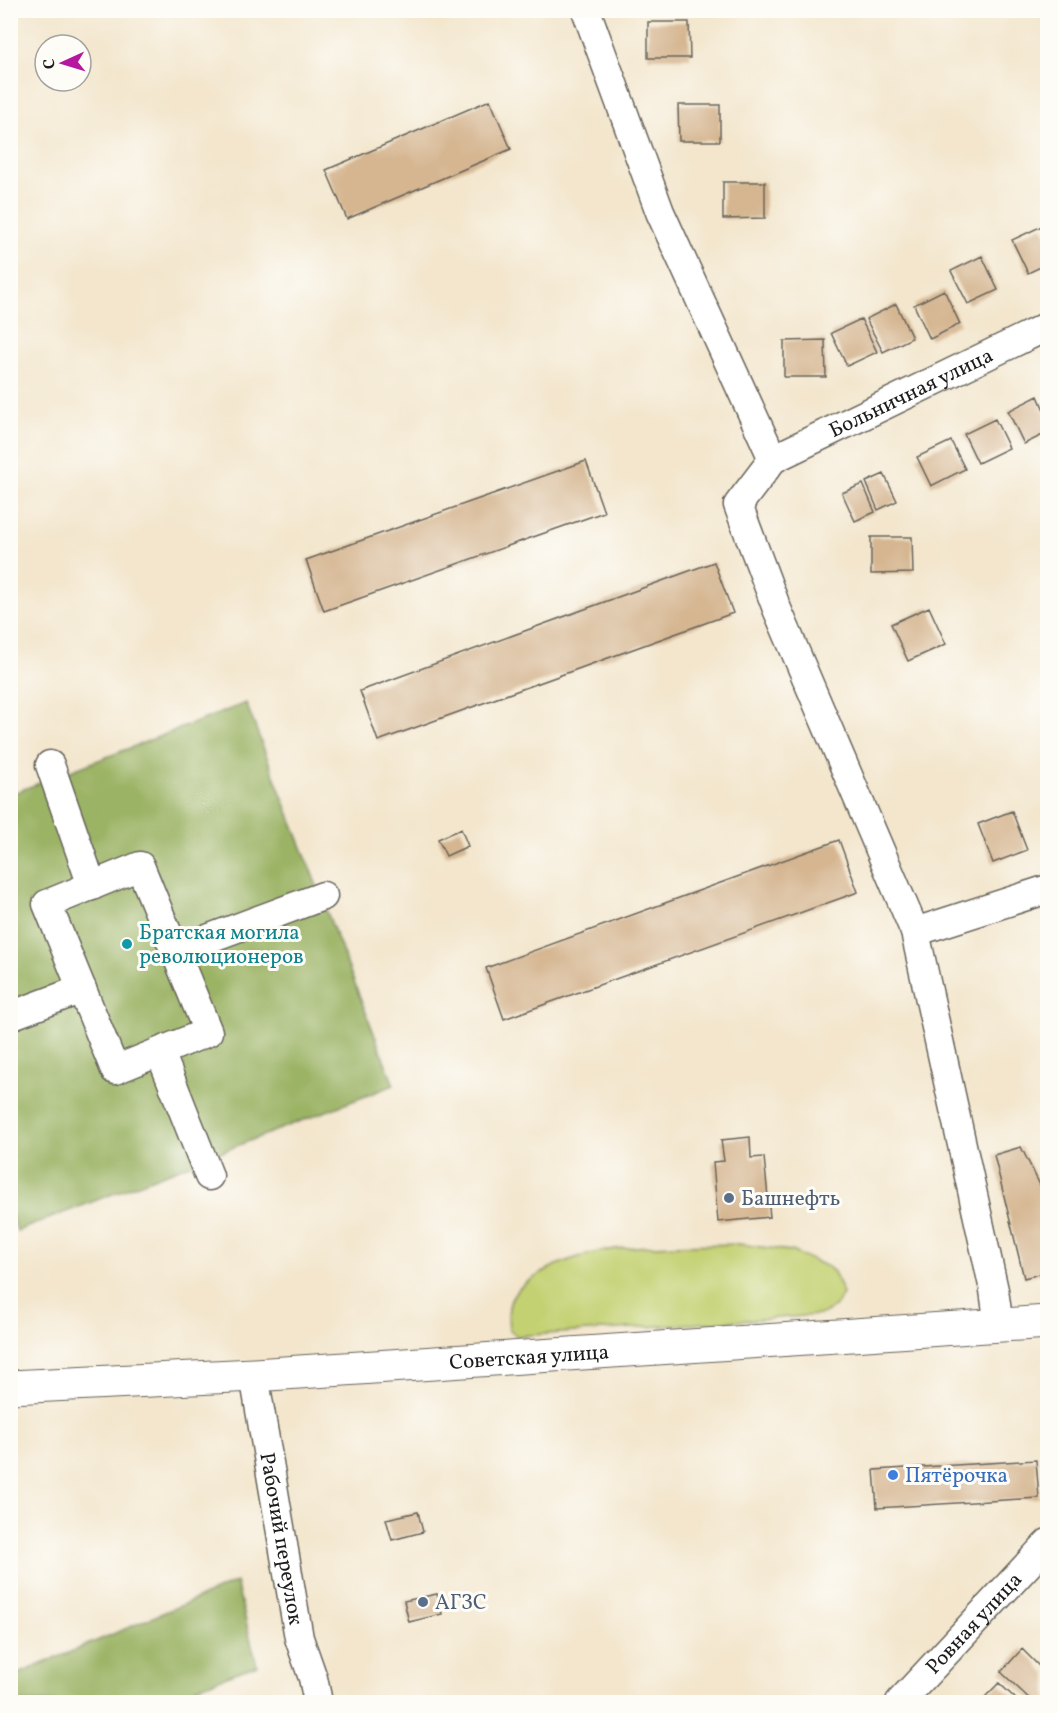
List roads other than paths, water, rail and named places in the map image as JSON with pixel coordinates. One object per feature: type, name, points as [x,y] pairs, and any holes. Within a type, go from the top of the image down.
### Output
[{"type":"main road","name":"Советская улица","points":[[10,1387],[254,1375],[1047,1322]]},
{"type":"street","points":[[586,10],[660,212],[773,459],[738,505],[777,609],[915,932],[999,1326]]},
{"type":"street","name":"Больничная улица","points":[[773,459],[1047,326]]},
{"type":"street","points":[[50,765],[92,886]]},
{"type":"street","points":[[140,866],[208,1032],[115,1070],[47,904],[92,886],[140,866]]},
{"type":"street","points":[[915,932],[1047,889]]},
{"type":"street","points":[[175,951],[323,896]]},
{"type":"street","points":[[10,1016],[82,990]]},
{"type":"street","points":[[160,1052],[209,1176]]},
{"type":"street","name":"Рабочий переулок","points":[[254,1375],[299,1638],[313,1678],[318,1702]]},
{"type":"street","name":"Ровная улица","points":[[900,1702],[1047,1543]]},
{"type":"place","name":"Братская могила революционеров","points":[[127,944]]},
{"type":"place","name":"Башнефть","points":[[729,1198]]},
{"type":"place","name":"Пятёрочка","points":[[893,1475]]},
{"type":"place","name":"АГЗС","points":[[423,1602]]}]
